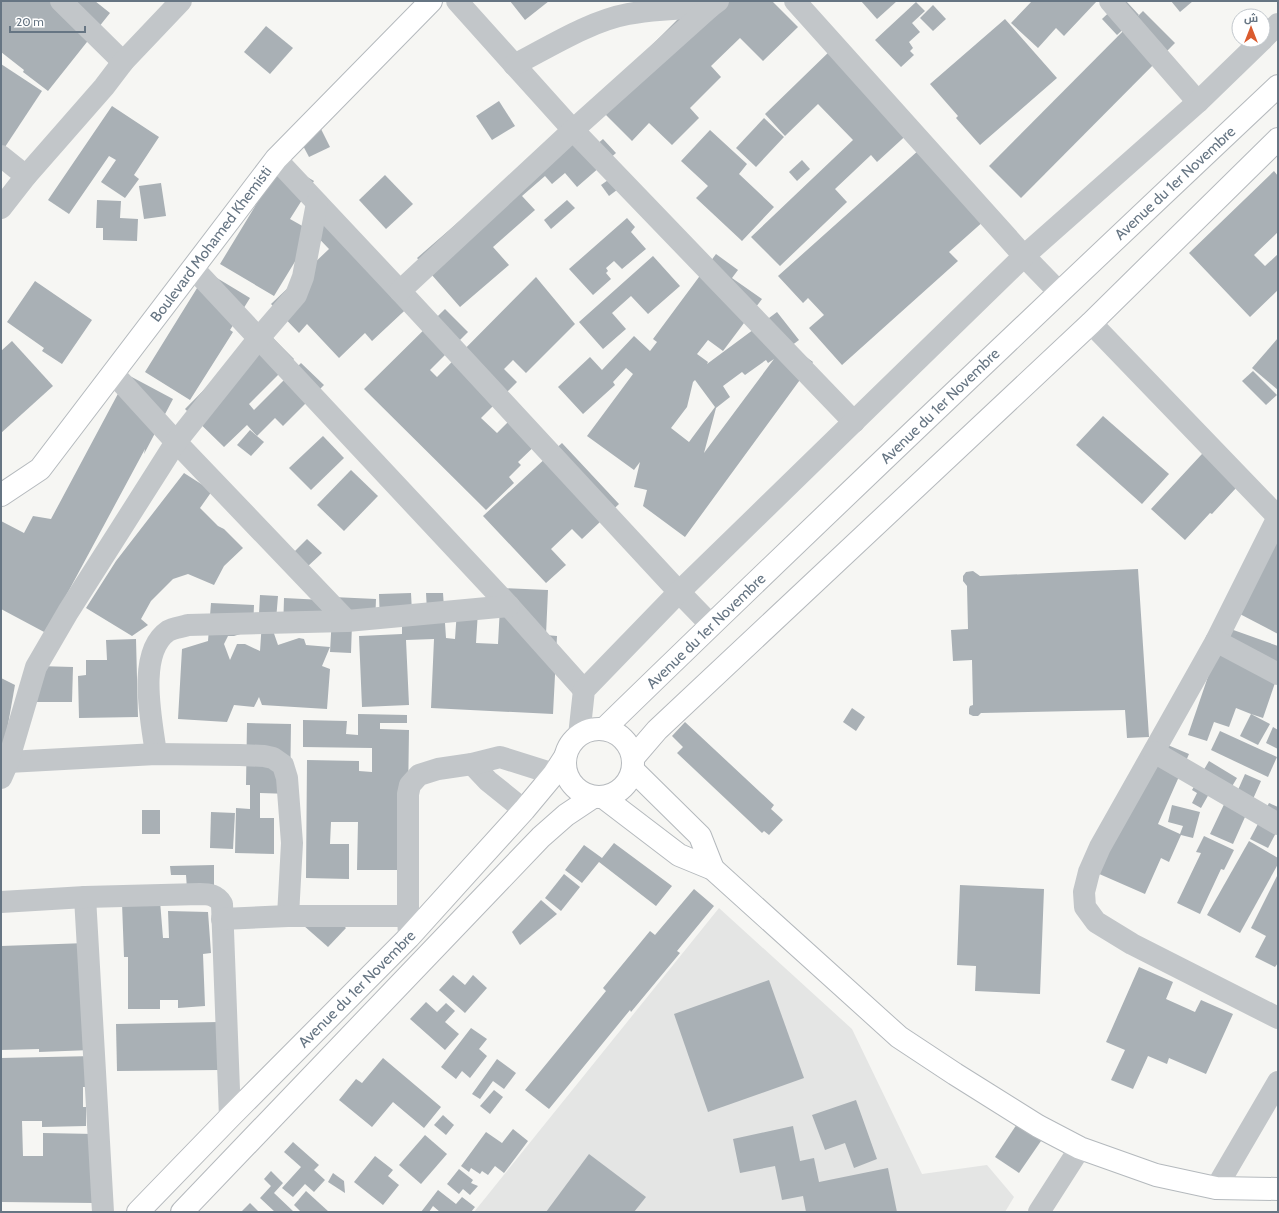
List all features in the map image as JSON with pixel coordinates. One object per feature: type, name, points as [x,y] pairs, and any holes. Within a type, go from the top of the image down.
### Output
[{"type":"main road","name":"Boulevard Mohamed Khemisti","points":[[1,495],[40,469],[276,159],[431,1]]},
{"type":"main road","name":"Avenue du 1er Novembre","points":[[604,729],[1059,292],[1278,86]]},
{"type":"main road","points":[[713,869],[700,836],[633,764],[630,747],[624,738],[615,732],[604,729],[591,730],[579,736],[570,746],[560,766],[565,768],[568,779],[583,794],[598,797],[614,795],[622,789],[629,780],[633,764],[656,730],[1091,323],[1278,139]]},
{"type":"main road","name":"Avenue du 1er Novembre","points":[[138,1212],[230,1117],[408,927],[524,810],[560,766]]},
{"type":"main road","name":"Avenue du 1er Novembre","points":[[182,1212],[541,837],[566,815],[598,797]]},
{"type":"main road","points":[[598,797],[679,855],[713,869],[900,1036],[955,1074],[1038,1126],[1080,1148],[1156,1175],[1216,1188],[1278,1189]]},
{"type":"street","points":[[61,1],[123,62]]},
{"type":"street","points":[[1,208],[26,176],[104,87],[123,62],[181,1]]},
{"type":"street","points":[[456,1],[572,130],[854,422]]},
{"type":"street","points":[[795,1],[1024,256],[1059,292]]},
{"type":"street","points":[[1110,1],[1198,102]]},
{"type":"street","points":[[514,65],[588,26],[627,14],[714,4]]},
{"type":"street","points":[[400,291],[572,130],[714,4]]},
{"type":"street","points":[[579,736],[584,690],[679,592],[1024,256],[1198,102],[1254,48]]},
{"type":"street","points":[[1,156],[26,176]]},
{"type":"street","points":[[276,159],[711,625]]},
{"type":"street","points":[[288,916],[292,843],[287,778],[283,766],[273,758],[240,755],[156,754],[4,770],[36,667],[68,612],[176,442],[258,339],[296,295],[303,277],[317,203]]},
{"type":"street","points":[[193,268],[509,606],[584,690]]},
{"type":"street","points":[[1091,323],[1278,517],[1216,641],[1100,847],[1089,872],[1084,892],[1085,907],[1096,922],[1132,944],[1278,1018]]},
{"type":"street","points":[[113,372],[176,442],[347,621]]},
{"type":"street","points":[[156,754],[148,688],[149,666],[155,644],[168,631],[188,624],[347,621],[509,606]]},
{"type":"street","points":[[1216,641],[1278,674]]},
{"type":"street","points":[[1154,752],[1278,824]]},
{"type":"street","points":[[222,919],[288,916],[408,927],[408,794],[410,785],[419,775],[438,769],[472,764],[500,757],[560,766]]},
{"type":"street","points":[[472,764],[488,781],[524,810]]},
{"type":"street","points":[[1,902],[85,897],[210,894],[220,900],[222,904],[230,1117]]},
{"type":"street","points":[[85,897],[103,1212]]},
{"type":"street","points":[[1216,1188],[1278,1082]]},
{"type":"street","points":[[1039,1212],[1080,1148]]},
{"type":"shaded area","points":[[719,908],[852,1029],[922,1174],[987,1165],[1014,1197],[1005,1212],[474,1212]]},
{"type":"building","points":[[1,1],[95,1],[110,13],[48,91],[23,72],[24,70],[1,52]]},
{"type":"building","points":[[510,1],[549,1],[525,20]]},
{"type":"building","points":[[696,1],[772,1],[798,27],[763,61],[740,38],[711,66],[721,77],[690,108],[699,118],[672,145],[649,123],[632,141],[594,103]]},
{"type":"building","points":[[861,1],[897,1],[877,19]]},
{"type":"building","points":[[1032,1],[1097,1],[1064,36],[1056,28],[1038,48],[1011,23]]},
{"type":"building","points":[[1121,1],[1126,1],[1139,15],[1117,35],[1102,19]]},
{"type":"building","points":[[1171,1],[1193,1],[1180,12]]},
{"type":"building","points":[[916,2],[925,11],[912,23],[920,32],[909,42],[913,48],[910,51],[914,55],[901,67],[875,40]]},
{"type":"building","points":[[933,5],[946,19],[933,31],[920,18]]},
{"type":"building","points":[[1143,11],[1175,43],[1021,198],[989,166]]},
{"type":"building","points":[[1005,19],[1057,78],[980,145],[956,118],[958,116],[930,84]]},
{"type":"building","points":[[266,26],[293,48],[270,74],[244,52]]},
{"type":"building","points":[[833,48],[912,130],[877,162],[871,155],[835,189],[847,202],[780,266],[751,237],[853,140],[818,104],[785,136],[765,114]]},
{"type":"building","points":[[1,64],[42,91],[1,153]]},
{"type":"building","points":[[499,101],[515,126],[492,140],[476,116]]},
{"type":"building","points":[[112,106],[159,137],[134,175],[139,179],[125,198],[101,182],[116,160],[109,156],[69,214],[48,200]]},
{"type":"building","points":[[764,118],[784,137],[756,167],[736,148]]},
{"type":"building","points":[[575,121],[596,145],[603,139],[616,153],[577,187],[565,173],[552,184],[545,176],[522,196],[535,210],[493,247],[509,265],[460,307],[417,258]]},
{"type":"building","points":[[321,129],[330,147],[309,157],[300,140]]},
{"type":"building","points":[[710,130],[747,164],[739,174],[774,207],[742,241],[696,198],[708,186],[681,161]]},
{"type":"building","points":[[929,141],[994,212],[949,252],[958,261],[842,365],[809,328],[824,315],[808,298],[803,303],[778,276]]},
{"type":"building","points":[[802,160],[810,169],[797,181],[789,172]]},
{"type":"building","points":[[282,162],[314,181],[290,219],[313,232],[274,296],[220,264]]},
{"type":"building","points":[[1274,171],[1278,176],[1278,232],[1254,255],[1265,266],[1278,254],[1278,290],[1250,317],[1189,253]]},
{"type":"building","points":[[618,173],[626,183],[609,196],[601,185]]},
{"type":"building","points":[[385,175],[413,204],[386,229],[359,200]]},
{"type":"building","points":[[161,183],[166,216],[144,219],[139,186]]},
{"type":"building","points":[[97,200],[121,201],[120,218],[138,219],[137,241],[103,240],[103,228],[96,228]]},
{"type":"building","points":[[567,200],[575,208],[551,229],[544,220]]},
{"type":"building","points":[[327,206],[417,299],[372,341],[365,333],[339,358],[307,324],[299,333],[271,304],[329,249],[306,225]]},
{"type":"building","points":[[627,218],[635,227],[631,232],[646,249],[622,269],[614,261],[606,268],[608,271],[606,273],[611,279],[593,295],[569,269]]},
{"type":"building","points":[[716,254],[738,270],[732,278],[762,299],[723,351],[708,340],[697,354],[708,362],[707,364],[777,312],[799,340],[791,346],[813,362],[685,537],[643,506],[647,490],[634,487],[640,462],[634,470],[587,436],[633,374],[626,368],[613,382],[615,385],[583,414],[558,387],[590,357],[602,370],[634,336],[650,351],[657,342],[653,339]],"holes":[[[774,359],[704,453],[716,408],[730,397],[723,386],[742,372],[745,375],[766,360],[768,363]],[[695,380],[715,407],[689,442],[671,428],[687,407],[693,382]]]},
{"type":"building","points":[[653,256],[680,286],[648,314],[631,296],[612,313],[626,329],[603,349],[579,322]]},
{"type":"building","points":[[207,272],[250,298],[230,330],[233,332],[190,400],[145,372]]},
{"type":"building","points":[[536,277],[575,324],[526,373],[513,360],[504,369],[517,382],[481,418],[497,433],[517,413],[543,438],[518,462],[521,465],[509,477],[514,483],[486,510],[364,389],[445,309],[468,332],[430,370],[437,377]]},
{"type":"building","points":[[35,281],[92,320],[62,364],[42,351],[44,348],[7,322]]},
{"type":"building","points":[[264,329],[294,359],[249,404],[254,410],[301,363],[324,385],[283,426],[275,418],[257,436],[247,425],[224,447],[185,409]]},
{"type":"building","points":[[1278,338],[1278,390],[1252,368]]},
{"type":"building","points":[[12,341],[53,386],[1,433],[1,351]]},
{"type":"building","points":[[1253,371],[1277,395],[1266,405],[1242,381]]},
{"type":"building","points":[[128,375],[173,399],[46,633],[1,609],[1,521],[24,533],[33,516],[51,519]]},
{"type":"building","points":[[1103,416],[1169,474],[1142,504],[1076,445]]},
{"type":"building","points":[[250,430],[264,442],[251,456],[237,445]]},
{"type":"building","points":[[323,436],[344,458],[311,490],[289,468]]},
{"type":"building","points":[[1214,441],[1249,474],[1212,514],[1210,513],[1185,540],[1151,509]]},
{"type":"building","points":[[562,443],[619,504],[582,539],[572,529],[551,549],[566,565],[546,583],[483,516]]},
{"type":"building","points":[[351,470],[378,496],[344,531],[317,505]]},
{"type":"building","points":[[184,473],[212,491],[200,508],[243,548],[224,566],[214,585],[188,574],[173,579],[151,601],[141,619],[148,625],[132,636],[86,608],[116,561]]},
{"type":"building","points":[[1278,536],[1278,634],[1236,612]]},
{"type":"building","points":[[307,539],[322,553],[306,568],[292,554]]},
{"type":"building","points":[[1138,569],[1149,737],[1127,738],[1125,710],[981,713],[978,716],[969,714],[970,706],[973,705],[972,660],[953,661],[951,630],[968,629],[967,586],[963,581],[963,576],[966,572],[973,571],[980,576]]},
{"type":"building","points":[[501,588],[548,590],[546,635],[557,636],[553,714],[431,708],[434,639],[406,640],[409,705],[362,707],[359,636],[402,634],[402,624],[380,625],[379,594],[411,593],[412,612],[427,611],[426,593],[443,593],[446,638],[455,639],[457,610],[478,611],[476,643],[498,644]]},
{"type":"building","points":[[260,595],[278,596],[276,620],[270,622],[278,645],[299,638],[304,639],[306,645],[330,647],[322,666],[330,669],[327,709],[262,705],[259,697],[254,707],[234,705],[227,722],[178,719],[182,649],[208,641],[211,603],[254,605],[253,630],[234,636],[228,636],[224,644],[230,660],[237,644],[245,644],[260,651],[262,621],[259,614]]},
{"type":"building","points":[[333,597],[376,599],[375,625],[352,624],[351,653],[330,652]]},
{"type":"building","points":[[284,598],[323,600],[322,631],[283,630]]},
{"type":"building","points":[[1225,627],[1278,646],[1278,681],[1276,680],[1263,718],[1236,708],[1229,727],[1214,722],[1207,741],[1188,735]]},
{"type":"building","points":[[136,639],[138,717],[79,718],[78,676],[86,675],[86,660],[107,660],[106,640]]},
{"type":"building","points":[[38,666],[73,667],[72,702],[37,702]]},
{"type":"building","points":[[1,678],[15,685],[4,747],[1,746]]},
{"type":"building","points":[[852,708],[865,717],[856,731],[843,722]]},
{"type":"building","points":[[358,714],[407,715],[407,723],[380,723],[380,729],[409,730],[407,870],[357,870],[358,822],[331,822],[330,844],[349,844],[349,879],[306,878],[307,760],[359,761],[359,771],[372,772],[372,748],[303,747],[303,720],[347,721],[346,734],[358,735]]},
{"type":"building","points":[[1251,714],[1270,724],[1258,745],[1240,736]]},
{"type":"building","points":[[685,722],[774,805],[771,809],[783,820],[769,835],[764,831],[762,833],[677,753],[683,747],[672,736]]},
{"type":"building","points":[[247,723],[291,724],[290,794],[260,793],[260,818],[274,818],[274,854],[235,853],[236,808],[250,809],[250,785],[246,785]]},
{"type":"building","points":[[1273,727],[1278,730],[1278,749],[1266,743]]},
{"type":"building","points":[[1220,731],[1277,757],[1268,777],[1211,750]]},
{"type":"building","points":[[1156,740],[1189,754],[1158,824],[1180,834],[1183,826],[1168,822],[1172,805],[1200,812],[1193,838],[1181,835],[1169,862],[1161,858],[1145,894],[1097,873]]},
{"type":"building","points":[[1209,761],[1237,778],[1228,793],[1214,785],[1201,808],[1192,803],[1197,793],[1192,790]]},
{"type":"building","points":[[1245,774],[1261,781],[1233,844],[1210,834],[1228,796],[1234,799]]},
{"type":"building","points":[[1269,803],[1278,807],[1278,829],[1268,848],[1250,839]]},
{"type":"building","points":[[142,810],[160,810],[160,834],[142,834]]},
{"type":"building","points":[[211,812],[235,813],[233,849],[210,848]]},
{"type":"building","points":[[1204,836],[1234,850],[1224,870],[1221,869],[1200,914],[1177,903],[1201,853],[1196,852]]},
{"type":"building","points":[[1249,841],[1278,858],[1278,864],[1240,933],[1207,915]]},
{"type":"building","points":[[614,843],[672,886],[656,906],[599,862],[582,883],[565,870],[584,845],[602,858]]},
{"type":"building","points":[[214,865],[214,889],[187,889],[186,875],[171,875],[170,866]]},
{"type":"building","points":[[564,874],[580,887],[561,911],[545,898]]},
{"type":"building","points":[[1278,874],[1278,963],[1275,967],[1255,957],[1266,936],[1251,928]]},
{"type":"building","points":[[960,885],[1044,889],[1040,994],[975,991],[976,966],[957,965]]},
{"type":"building","points":[[694,889],[714,906],[677,951],[680,953],[631,1012],[630,1010],[549,1109],[525,1090],[606,991],[603,988],[650,931],[655,935]]},
{"type":"building","points":[[541,900],[557,914],[520,945],[512,932]]},
{"type":"building","points":[[160,901],[163,938],[169,938],[168,911],[208,912],[211,953],[203,954],[205,1006],[178,1008],[178,1000],[160,1000],[160,1009],[128,1009],[128,957],[124,957],[122,903]]},
{"type":"building","points":[[321,905],[346,928],[328,947],[303,925]]},
{"type":"building","points":[[87,943],[91,1050],[39,1052],[39,1049],[1,1050],[1,946]]},
{"type":"building","points":[[1139,967],[1173,982],[1166,999],[1195,1012],[1201,1000],[1233,1014],[1206,1074],[1169,1058],[1167,1064],[1148,1056],[1133,1089],[1111,1080],[1125,1050],[1106,1042]]},
{"type":"building","points":[[453,975],[465,985],[473,975],[487,988],[465,1013],[439,990]]},
{"type":"building","points":[[769,980],[804,1078],[708,1112],[674,1014]]},
{"type":"building","points":[[426,1002],[437,1012],[446,1003],[455,1011],[445,1022],[459,1034],[445,1050],[410,1019]]},
{"type":"building","points":[[219,1022],[220,1070],[117,1071],[116,1024]]},
{"type":"building","points":[[471,1028],[487,1039],[479,1049],[487,1056],[470,1078],[462,1071],[456,1079],[441,1067]]},
{"type":"building","points":[[94,1056],[95,1087],[83,1087],[83,1107],[86,1107],[86,1126],[42,1127],[42,1121],[22,1121],[23,1156],[43,1156],[43,1133],[95,1134],[94,1203],[1,1202],[1,1058]]},
{"type":"building","points":[[383,1058],[441,1107],[424,1128],[393,1102],[372,1127],[339,1100],[356,1079],[362,1083]]},
{"type":"building","points":[[497,1059],[516,1073],[504,1089],[493,1081],[480,1099],[472,1094]]},
{"type":"building","points":[[494,1090],[503,1097],[490,1114],[480,1106]]},
{"type":"building","points":[[856,1100],[877,1159],[854,1168],[845,1143],[825,1150],[812,1115]]},
{"type":"building","points":[[443,1115],[454,1125],[446,1135],[434,1125]]},
{"type":"building","points":[[1017,1124],[1041,1141],[1019,1173],[995,1157]]},
{"type":"building","points":[[793,1126],[800,1161],[814,1158],[819,1182],[888,1168],[897,1212],[806,1212],[803,1196],[782,1200],[775,1166],[740,1173],[733,1139]]},
{"type":"building","points":[[513,1129],[528,1141],[504,1173],[495,1166],[488,1175],[482,1171],[480,1174],[471,1168],[469,1172],[461,1166],[486,1132],[502,1143]]},
{"type":"building","points":[[425,1135],[447,1154],[421,1184],[399,1165]]},
{"type":"building","points":[[293,1142],[319,1165],[314,1170],[325,1180],[314,1192],[305,1184],[293,1197],[282,1188],[301,1167],[284,1152]]},
{"type":"building","points":[[589,1154],[646,1197],[634,1212],[546,1212]]},
{"type":"building","points":[[375,1156],[393,1170],[388,1176],[399,1185],[383,1205],[354,1182]]},
{"type":"building","points":[[459,1169],[473,1180],[471,1183],[478,1186],[470,1195],[463,1189],[459,1194],[447,1184]]},
{"type":"building","points":[[271,1171],[283,1183],[274,1193],[294,1212],[275,1212],[260,1198],[271,1186],[264,1179]]},
{"type":"building","points":[[333,1173],[344,1181],[345,1193],[328,1182]]},
{"type":"building","points":[[438,1190],[456,1204],[462,1197],[475,1207],[471,1212],[440,1212],[433,1206],[429,1212],[421,1212]]},
{"type":"building","points":[[306,1191],[329,1212],[301,1212],[294,1205]]},
{"type":"building","points":[[250,1203],[259,1212],[241,1212]]}]
